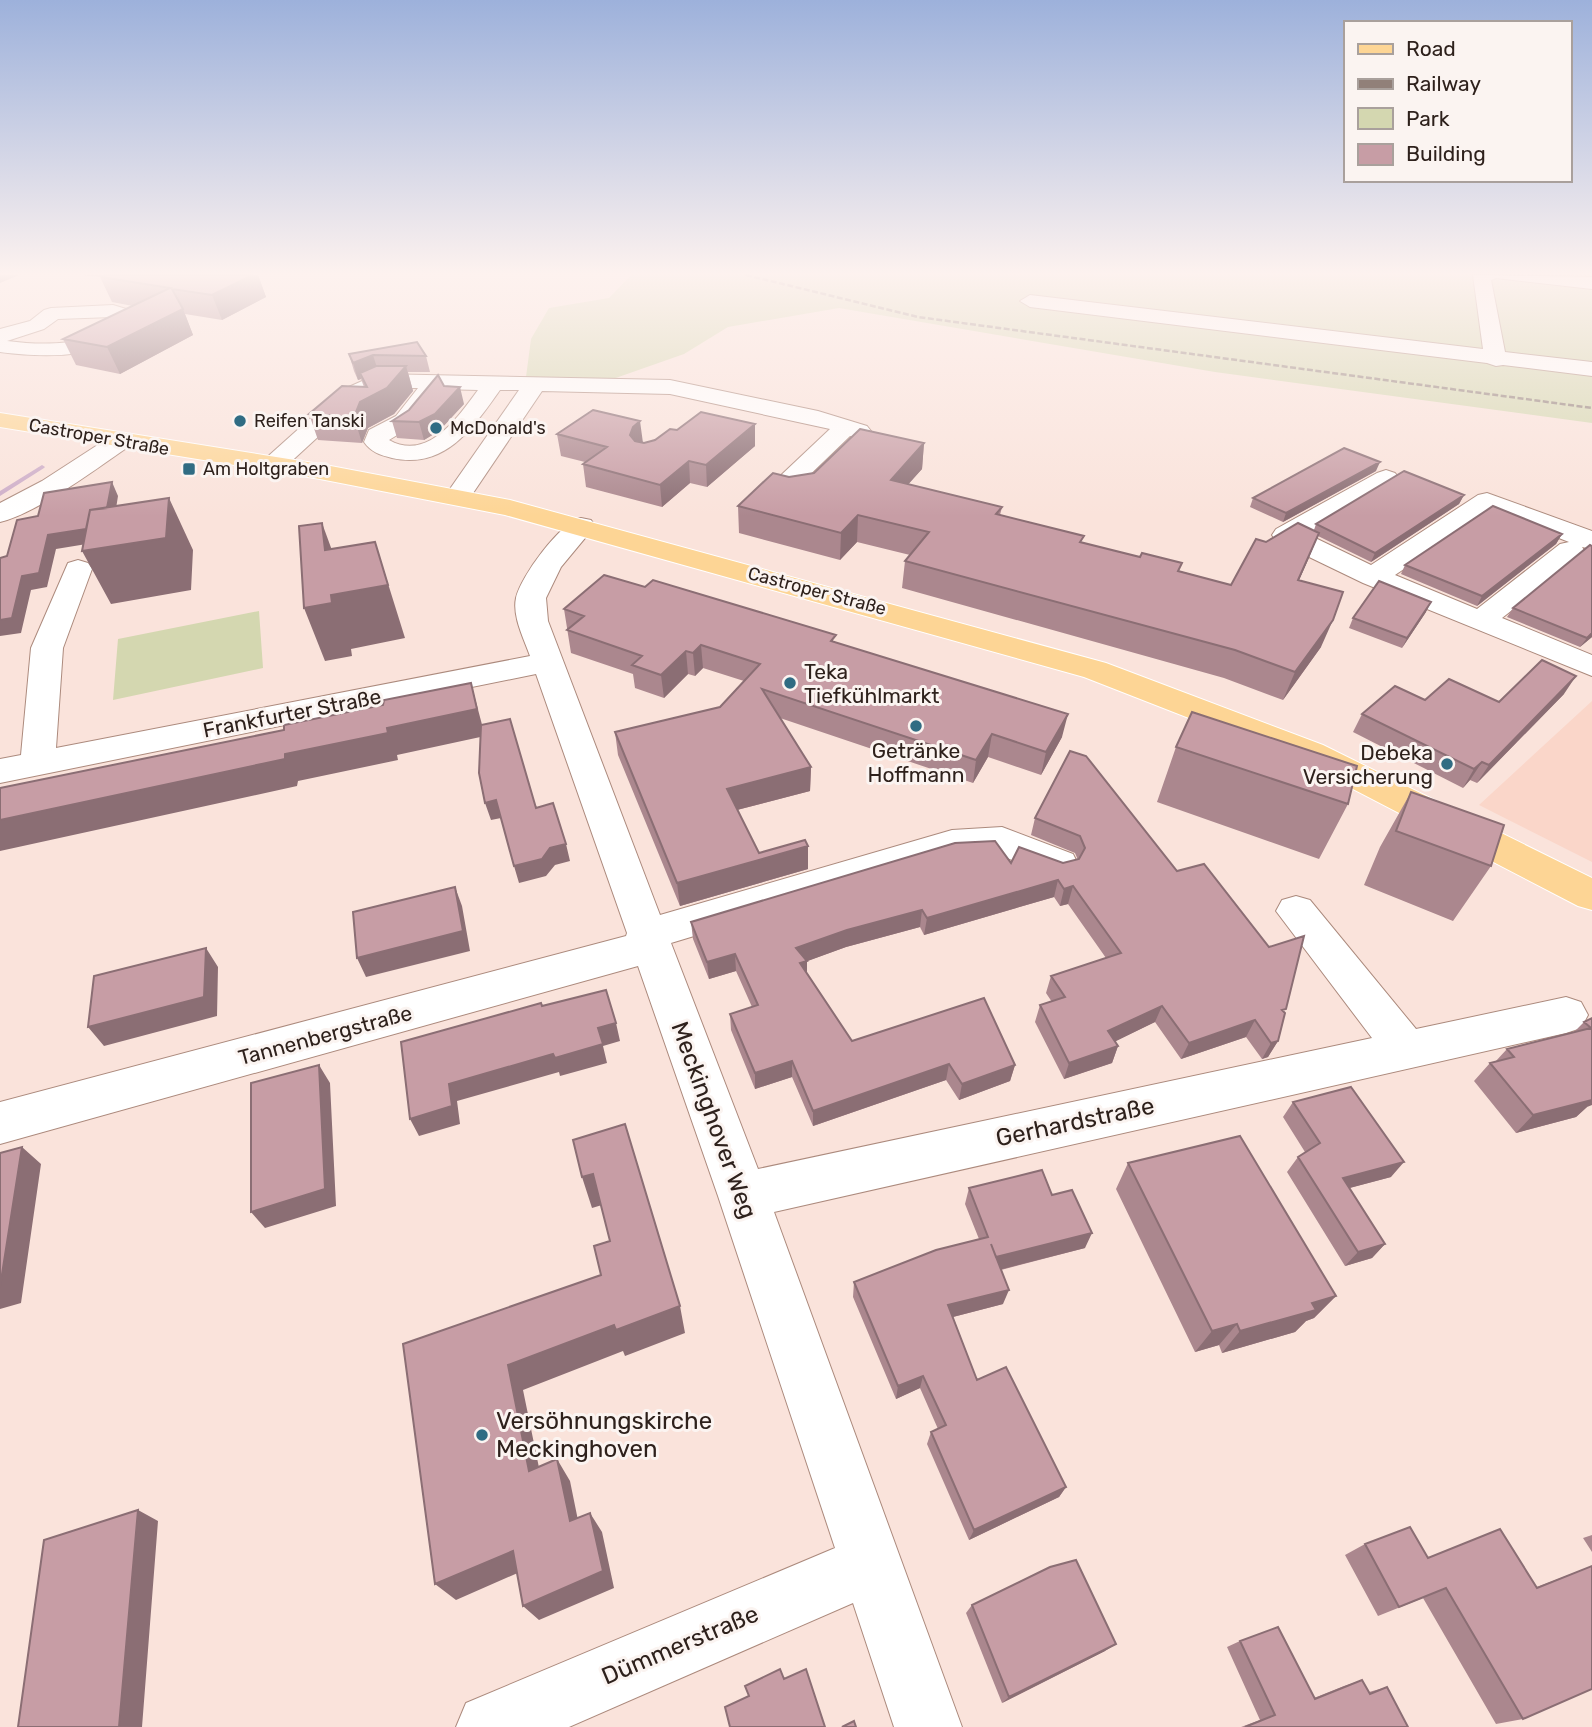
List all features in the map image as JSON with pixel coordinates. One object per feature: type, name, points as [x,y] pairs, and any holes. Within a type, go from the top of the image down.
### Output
[{"type":"main road","name":"Castroper Straße","points":[[0,420],[458,496],[581,526],[1095,670],[1311,753],[1592,895]]},
{"type":"street","points":[[1461,356],[1592,369]]},
{"type":"street","points":[[1495,356],[1496,360]]},
{"type":"street","points":[[454,359],[441,382],[404,421],[378,435],[376,442],[384,449],[425,453],[442,447],[489,377]]},
{"type":"street","points":[[274,464],[350,395],[378,381],[441,382],[489,377],[535,384],[670,387],[853,429],[786,484]]},
{"type":"street","points":[[458,496],[535,384]]},
{"type":"street","points":[[699,414],[719,397]]},
{"type":"street","points":[[0,514],[51,486],[122,440]]},
{"type":"street","points":[[1386,478],[1286,535],[1373,577],[1592,666]]},
{"type":"street","points":[[1373,577],[1487,501],[1581,545],[1480,621]]},
{"type":"street","name":"Meckinghover Weg","points":[[581,526],[548,564],[531,598],[533,621],[743,1196],[928,1727]]},
{"type":"street","points":[[38,763],[47,648],[78,569]]},
{"type":"street","name":"Frankfurter Straße","points":[[0,771],[547,663]]},
{"type":"street","name":"Tannenbergstraße","points":[[0,1123],[648,940],[918,852],[952,844],[1002,841],[1059,864]]},
{"type":"street","points":[[1296,911],[1406,1049]]},
{"type":"street","name":"Gerhardstraße","points":[[743,1196],[1566,1015]]},
{"type":"street","name":"Dümmerstraße","points":[[490,1727],[871,1564]]},
{"type":"shaded area","points":[[1592,701],[1592,862],[1479,805]]},
{"type":"green space","points":[[529,356],[679,356],[610,380],[526,377]]},
{"type":"green space","points":[[1119,356],[1592,356],[1592,423],[1215,372]]},
{"type":"green space","points":[[259,611],[263,668],[113,700],[118,639]]},
{"type":"building","points":[[350,356],[372,356],[353,363]]},
{"type":"building","points":[[376,366],[406,366],[387,388],[360,402],[354,417],[309,414],[342,386],[367,387],[360,373]]},
{"type":"building","points":[[438,375],[444,386],[460,387],[435,414],[419,422],[392,421],[409,410]]},
{"type":"building","points":[[593,410],[640,421],[633,427],[630,435],[635,441],[644,443],[655,440],[670,429],[677,430],[701,412],[755,424],[706,465],[689,461],[660,485],[583,464],[607,447],[557,434]]},
{"type":"building","points":[[860,429],[924,443],[891,480],[1002,507],[996,514],[1084,536],[1080,542],[1140,557],[1142,553],[1182,563],[1178,571],[1231,585],[1256,539],[1266,542],[1298,523],[1319,533],[1298,580],[1343,592],[1333,620],[1295,672],[1235,650],[905,561],[929,532],[858,515],[841,533],[738,506],[773,473],[789,477],[814,473]]},
{"type":"building","points":[[1344,448],[1380,462],[1286,513],[1253,498]]},
{"type":"building","points":[[1404,471],[1464,495],[1375,553],[1316,524]]},
{"type":"building","points":[[112,482],[107,508],[90,510],[86,529],[48,535],[39,573],[22,576],[12,618],[0,620],[0,558],[7,556],[17,520],[38,516],[44,493]]},
{"type":"building","points":[[169,498],[166,538],[82,551],[90,510]]},
{"type":"building","points":[[1493,506],[1562,534],[1482,596],[1405,565]]},
{"type":"building","points":[[322,523],[325,550],[375,542],[388,585],[331,595],[332,603],[304,608],[299,526]]},
{"type":"building","points":[[1590,545],[1592,633],[1587,638],[1513,608]]},
{"type":"building","points":[[604,575],[645,587],[653,580],[836,635],[831,641],[1068,714],[1046,752],[992,734],[976,760],[762,689],[811,767],[727,789],[759,853],[805,840],[808,846],[677,883],[615,732],[720,707],[760,664],[701,645],[693,653],[686,651],[661,675],[632,665],[642,656],[567,630],[584,616],[564,609]]},
{"type":"building","points":[[1379,581],[1431,602],[1407,638],[1353,618]]},
{"type":"building","points":[[1542,660],[1576,676],[1489,765],[1482,762],[1474,769],[1362,714],[1395,686],[1425,700],[1449,679],[1499,702]]},
{"type":"building","points":[[471,683],[477,709],[387,728],[388,733],[285,754],[285,759],[0,820],[0,788],[284,730],[284,725],[383,705],[384,700]]},
{"type":"building","points":[[1192,712],[1357,766],[1348,804],[1176,747]]},
{"type":"building","points":[[510,719],[536,808],[553,803],[566,844],[550,848],[542,859],[514,866],[496,800],[485,803],[479,773],[481,725]]},
{"type":"building","points":[[1070,751],[1086,756],[1177,871],[1204,864],[1269,947],[1304,936],[1286,1009],[1282,1010],[1285,1013],[1278,1041],[1271,1043],[1255,1020],[1189,1043],[1162,1006],[1108,1031],[1118,1046],[1069,1063],[1040,1005],[1065,997],[1051,976],[1121,953],[1073,886],[1064,889],[1058,880],[927,918],[922,910],[847,930],[796,948],[807,961],[800,963],[852,1041],[984,998],[1015,1065],[962,1084],[949,1064],[813,1111],[792,1061],[755,1073],[730,1014],[758,1005],[735,954],[707,962],[691,922],[955,843],[995,841],[1011,863],[1019,847],[1063,863],[1079,859],[1085,848],[1080,836],[1035,818]]},
{"type":"building","points":[[1411,792],[1504,825],[1491,866],[1396,831]]},
{"type":"building","points":[[455,887],[463,931],[357,958],[353,912]]},
{"type":"building","points":[[206,948],[204,997],[88,1027],[94,976]]},
{"type":"building","points":[[606,990],[616,1023],[598,1028],[603,1044],[555,1058],[553,1054],[449,1084],[452,1106],[410,1119],[401,1042],[541,1003],[542,1006]]},
{"type":"building","points":[[1592,1018],[1592,1100],[1533,1115],[1490,1063],[1514,1057],[1507,1049],[1591,1028],[1584,1022]]},
{"type":"building","points":[[319,1065],[325,1189],[251,1212],[251,1083]]},
{"type":"building","points":[[1351,1087],[1404,1162],[1343,1178],[1385,1244],[1358,1252],[1298,1157],[1320,1143],[1293,1102]]},
{"type":"building","name":"Versöhnungskirche Meckinghoven","points":[[625,1124],[680,1306],[616,1330],[614,1325],[508,1365],[529,1471],[557,1459],[570,1521],[590,1513],[603,1571],[523,1606],[513,1551],[435,1584],[403,1344],[601,1275],[594,1246],[610,1241],[593,1174],[582,1177],[573,1140]]},
{"type":"building","points":[[1240,1136],[1336,1296],[1312,1303],[1316,1310],[1240,1331],[1237,1324],[1212,1331],[1128,1163]]},
{"type":"building","points":[[22,1147],[0,1287],[0,1153]]},
{"type":"building","points":[[1042,1170],[1052,1195],[1072,1190],[1092,1233],[996,1257],[1009,1290],[948,1305],[977,1380],[1006,1367],[1066,1487],[974,1530],[931,1432],[946,1425],[923,1376],[898,1386],[854,1282],[936,1250],[988,1237],[969,1188]]},
{"type":"building","points":[[138,1510],[119,1727],[18,1727],[44,1540]]},
{"type":"building","points":[[1410,1527],[1428,1558],[1500,1529],[1537,1588],[1592,1566],[1592,1689],[1523,1719],[1446,1588],[1399,1607],[1365,1544]]},
{"type":"building","points":[[1076,1560],[1116,1644],[1009,1697],[972,1605],[1050,1567]]},
{"type":"building","points":[[1278,1627],[1315,1699],[1362,1680],[1370,1694],[1387,1687],[1408,1727],[1245,1727],[1275,1715],[1240,1641]]},
{"type":"building","points":[[780,1669],[784,1679],[806,1669],[825,1727],[730,1727],[725,1707],[749,1696],[745,1686]]},
{"type":"building","points":[[854,1721],[856,1727],[842,1727]]},
{"type":"waterway","points":[[0,494],[42,467]]},
{"type":"railway","points":[[1204,356],[1592,408]]},
{"type":"place","name":"Reifen Tanski","points":[[240,421]]},
{"type":"place","name":"McDonald's","points":[[436,428]]},
{"type":"place","name":"Am Holtgraben","points":[[189,469]]},
{"type":"place","name":"Teka Tiefkühlmarkt","points":[[790,683]]},
{"type":"place","name":"Getränke Hoffmann","points":[[916,726]]},
{"type":"place","name":"Debeka Versicherung","points":[[1447,764]]},
{"type":"place","name":"Versöhnungskirche Meckinghoven","points":[[482,1435]]}]
